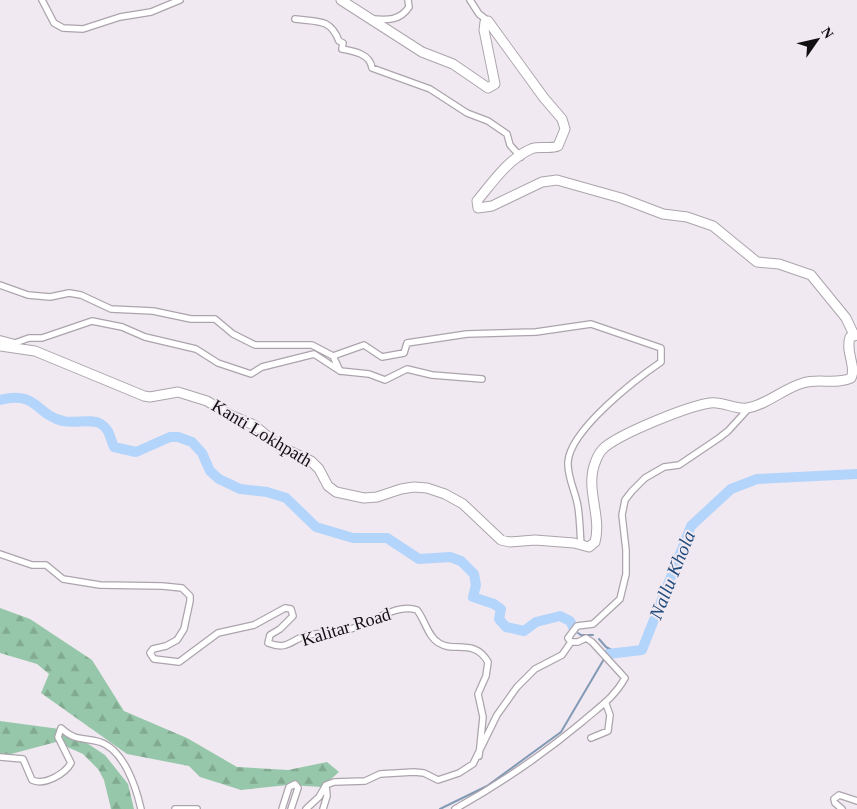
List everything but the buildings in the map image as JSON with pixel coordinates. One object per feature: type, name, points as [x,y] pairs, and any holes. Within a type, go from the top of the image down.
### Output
[{"type":"main road","points":[[341,0],[422,52],[453,64],[488,88],[495,84],[484,30],[484,25],[488,21],[544,98],[562,119],[566,129],[558,146],[550,150],[532,148],[511,161],[476,201],[478,208],[492,206],[542,182],[557,180],[621,198],[663,214],[687,217],[713,226],[756,262],[779,264],[811,275],[846,318],[855,335],[850,337],[848,345],[854,372],[851,378],[840,381],[824,379],[802,383],[749,408],[710,403],[697,406],[627,435],[603,448],[598,455],[591,474],[596,538],[591,546],[581,546]]},
{"type":"main road","name":"Kanti Lokhpath","points":[[0,346],[35,351],[144,396],[150,397],[178,392],[207,401],[230,415],[254,425],[279,446],[311,461],[319,468],[328,486],[336,492],[371,498],[408,488],[427,488],[445,494],[463,504],[501,540],[510,542],[544,541],[581,546]]},
{"type":"street","points":[[42,0],[54,23],[64,28],[83,28],[120,17],[151,12],[180,0]]},
{"type":"street","points":[[371,19],[391,20],[405,15],[409,7],[408,0]]},
{"type":"street","points":[[470,0],[479,14],[488,21]]},
{"type":"street","points":[[295,19],[328,24],[333,28],[338,41],[343,43],[342,49],[359,53],[371,63],[372,68],[430,89],[467,113],[488,121],[507,134],[510,145],[521,156]]},
{"type":"street","points":[[0,285],[28,295],[50,297],[69,293],[80,295],[111,309],[153,311],[191,320],[215,319],[233,334],[255,345],[312,345],[333,356],[340,371]]},
{"type":"street","points":[[0,339],[15,343],[29,338],[42,338],[92,321],[122,327],[145,337],[196,349],[218,363],[251,374],[262,367],[314,354],[340,371],[369,374],[385,380],[407,369],[432,375],[482,379]]},
{"type":"street","points":[[333,356],[364,345],[382,357],[404,353],[407,343],[441,337],[536,332],[591,324],[661,348],[661,362],[616,396],[582,433],[570,454],[568,463],[578,507],[581,546]]},
{"type":"street","points":[[571,642],[568,638],[577,626],[593,624],[620,600],[626,574],[626,550],[622,515],[628,496],[645,478],[664,468],[679,464],[705,445],[719,438],[749,408]]},
{"type":"street","name":"Kalitar Road","points":[[0,554],[32,565],[46,565],[62,579],[100,585],[182,588],[190,596],[184,629],[177,640],[166,646],[153,649],[150,653],[154,659],[179,662],[218,633],[254,625],[285,608],[291,609],[293,616],[280,629],[270,635],[268,643],[283,646],[291,645],[306,635],[354,628],[391,612],[417,610],[434,639],[440,644],[452,647],[465,646],[483,654],[488,662],[486,676],[478,694],[483,717],[479,756]]},
{"type":"street","points":[[306,809],[319,797],[326,786],[334,782],[365,781],[380,774],[424,773],[438,780],[467,770],[479,756],[497,715],[521,682],[534,669],[562,655],[571,642],[589,639],[625,678],[606,704],[530,764],[455,809]]},
{"type":"street","points":[[591,738],[608,732],[610,715],[606,704]]},
{"type":"street","points":[[0,757],[23,759],[32,780],[38,783],[54,778],[71,763],[58,737],[61,728],[78,740],[101,742],[119,756],[134,787],[141,809]]},
{"type":"street","points":[[282,809],[289,787],[295,784],[298,788],[291,809]]},
{"type":"street","points":[[323,809],[327,796],[326,786]]},
{"type":"street","points":[[842,809],[835,803],[834,798],[839,795],[857,800]]},
{"type":"street","points":[[175,809],[197,809]]},
{"type":"green space","points":[[0,608],[30,619],[92,660],[124,711],[187,738],[237,767],[288,770],[327,762],[339,772],[322,787],[288,785],[241,790],[200,777],[189,766],[127,754],[41,693],[49,674],[37,664],[0,653]]},
{"type":"green space","points":[[0,721],[67,730],[105,755],[128,784],[134,809],[111,809],[104,780],[98,769],[83,754],[56,742],[0,757]]},
{"type":"waterway","points":[[0,400],[22,398],[35,404],[54,418],[63,421],[97,422],[106,429],[114,447],[136,452],[170,437],[178,437],[192,442],[202,453],[210,471],[219,479],[240,489],[267,492],[286,498],[316,527],[353,538],[387,538],[419,559],[450,557],[461,561],[474,574],[476,585],[473,597],[494,604],[501,609],[499,619],[506,627],[524,631],[536,622],[560,616],[570,621],[574,629]]},
{"type":"waterway","name":"Nallu Khola","points":[[608,654],[642,650],[691,526],[731,489],[757,479],[857,474]]},
{"type":"waterway","points":[[578,633],[581,635],[593,635]]},
{"type":"waterway","points":[[599,639],[606,647],[617,653]]},
{"type":"waterway","points":[[440,809],[487,786],[561,732],[604,659]]}]
